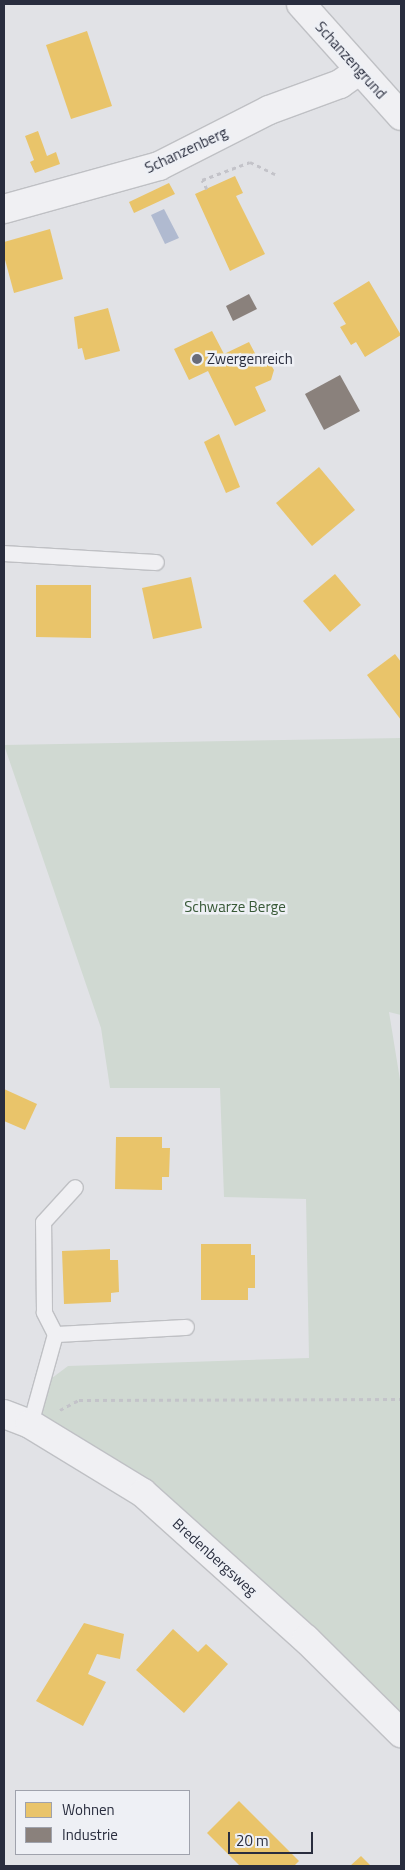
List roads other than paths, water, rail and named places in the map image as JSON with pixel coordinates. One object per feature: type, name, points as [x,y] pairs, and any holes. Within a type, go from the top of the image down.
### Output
[{"type":"street","name":"Schanzengrund","points":[[300,4],[401,116]]},
{"type":"street","name":"Schanzenberg","points":[[4,209],[159,166],[269,110],[340,84],[360,70]]},
{"type":"street","name":"Bredenbergsweg","points":[[4,1414],[30,1424],[143,1493],[306,1639],[401,1733]]},
{"type":"lane","points":[[4,553],[156,562]]},
{"type":"lane","points":[[30,1424],[55,1334],[44,1312],[43,1222],[75,1187]]},
{"type":"lane","points":[[55,1334],[186,1327]]},
{"type":"water","points":[[164,209],[179,238],[165,244],[151,215]]},
{"type":"place","name":"Zwergenreich","points":[[197,359]]},
{"type":"park label","name":"Schwarze Berge","points":[[235,907]]}]
